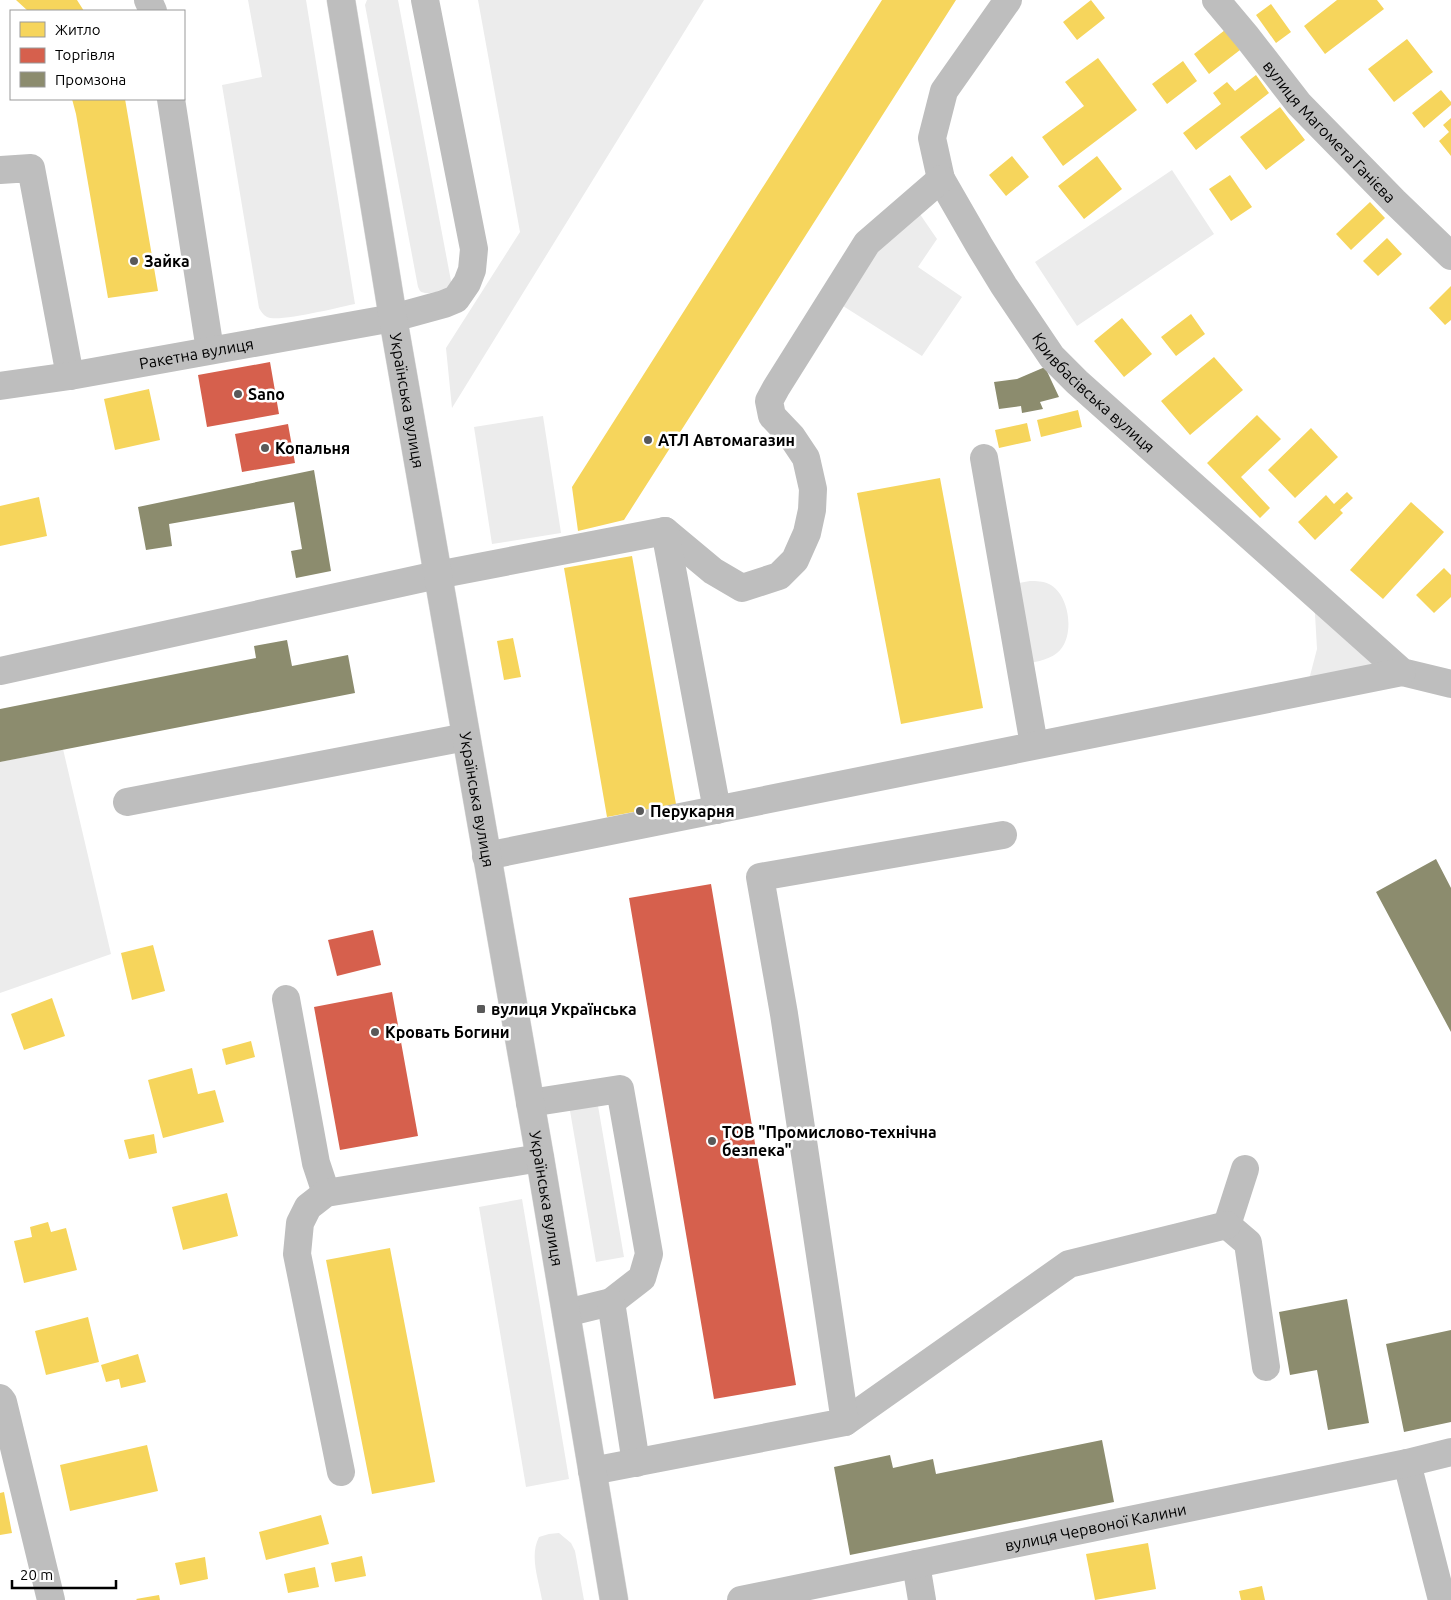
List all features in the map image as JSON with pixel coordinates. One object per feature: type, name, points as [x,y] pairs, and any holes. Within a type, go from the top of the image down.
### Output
[{"type":"street","name":"Українська вулиця","points":[[341,0],[392,318],[540,1158],[614,1600]]},
{"type":"street","name":"Ракетна вулиця","points":[[0,386],[70,376],[392,318],[456,299],[467,283],[472,270],[474,249],[426,0]]},
{"type":"street","name":"Кривбасівська вулиця","points":[[1008,0],[944,91],[932,138],[941,179],[1004,286],[1052,358],[1402,672],[1451,684]]},
{"type":"street","name":"вулиця Магомета Ганієва","points":[[1216,0],[1299,104],[1451,256]]},
{"type":"street","points":[[171,100],[210,350]]},
{"type":"street","points":[[0,170],[31,168],[70,376]]},
{"type":"street","points":[[665,531],[712,571],[742,588],[779,576],[795,560],[807,533],[812,510],[813,489],[806,458],[792,438],[772,416],[769,401],[867,243],[941,179]]},
{"type":"street","points":[[984,458],[1034,745]]},
{"type":"street","points":[[0,671],[437,575],[665,531]]},
{"type":"street","points":[[665,531],[717,810]]},
{"type":"street","points":[[486,856],[1402,672]]},
{"type":"street","points":[[128,802],[466,737]]},
{"type":"street","points":[[844,1422],[784,1014],[760,877],[1003,835]]},
{"type":"street","points":[[286,1000],[316,1163],[326,1193]]},
{"type":"street","points":[[530,1103],[620,1089],[650,1254],[642,1278],[611,1302],[566,1313]]},
{"type":"street","points":[[341,1472],[297,1254],[300,1223],[308,1207],[326,1193],[540,1158]]},
{"type":"street","points":[[1227,1225],[1246,1169]]},
{"type":"street","points":[[592,1471],[844,1422],[1069,1264],[1227,1225]]},
{"type":"street","points":[[1227,1225],[1248,1243],[1266,1367]]},
{"type":"street","points":[[611,1302],[636,1463]]},
{"type":"street","points":[[0,1398],[3,1402],[51,1600]]},
{"type":"street","name":"вулиця Червоної Калини","points":[[741,1600],[1407,1463],[1451,1452]]},
{"type":"street","points":[[1407,1463],[1442,1600]]},
{"type":"street","points":[[916,1564],[922,1600]]},
{"type":"shaded area","points":[[248,0],[306,0],[355,304],[283,318],[267,317],[259,308],[222,85],[262,77]]},
{"type":"shaded area","points":[[367,0],[398,0],[451,281],[451,286],[446,289],[431,293],[420,291],[418,287],[365,5]]},
{"type":"shaded area","points":[[478,0],[704,0],[452,408],[446,348],[520,232]]},
{"type":"shaded area","points":[[1172,170],[1214,234],[1077,326],[1035,262]]},
{"type":"shaded area","points":[[913,204],[937,239],[918,267],[962,297],[922,356],[832,299]]},
{"type":"shaded area","points":[[543,416],[561,533],[492,544],[474,427]]},
{"type":"shaded area","points":[[1030,581],[1049,584],[1062,597],[1068,617],[1067,637],[1063,646],[1053,656],[1020,665],[1007,585]]},
{"type":"shaded area","points":[[1309,588],[1402,672],[1306,691],[1317,649],[1315,614]]},
{"type":"shaded area","points":[[63,749],[111,954],[0,993],[0,762]]},
{"type":"shaded area","points":[[597,1100],[624,1257],[596,1262],[569,1105]]},
{"type":"shaded area","points":[[522,1199],[569,1479],[526,1487],[479,1207]]},
{"type":"shaded area","points":[[559,1533],[571,1543],[575,1551],[584,1600],[542,1600],[535,1560],[536,1544],[539,1537]]},
{"type":"building: Житло","points":[[16,0],[77,0],[83,10],[27,10]]},
{"type":"building: Житло","points":[[882,0],[956,0],[624,520],[578,531],[572,487]]},
{"type":"building: Житло","points":[[1091,0],[1105,18],[1077,40],[1063,22]]},
{"type":"building: Житло","points":[[1337,0],[1377,0],[1384,9],[1325,54],[1304,26]]},
{"type":"building: Житло","points":[[1271,4],[1291,32],[1276,43],[1256,15]]},
{"type":"building: Житло","points":[[1225,30],[1240,50],[1209,74],[1194,54]]},
{"type":"building: Житло","points":[[1407,39],[1433,72],[1394,102],[1368,69]]},
{"type":"building: Житло","points":[[1098,58],[1137,110],[1063,166],[1042,137],[1084,106],[1065,82]]},
{"type":"building: Житло","points":[[1183,61],[1197,81],[1167,104],[1152,84]]},
{"type":"building: Житло","points":[[1256,75],[1269,93],[1196,150],[1183,133],[1221,104],[1213,93],[1227,82],[1235,91]]},
{"type":"building: Житло","points":[[1441,90],[1451,102],[1451,105],[1424,128],[1412,113]]},
{"type":"building: Житло","points":[[72,100],[125,100],[158,291],[108,298]]},
{"type":"building: Житло","points":[[1280,107],[1305,140],[1266,170],[1240,137]]},
{"type":"building: Житло","points":[[1451,118],[1451,156],[1439,141],[1449,132],[1443,125]]},
{"type":"building: Житло","points":[[1012,156],[1029,177],[1006,196],[989,175]]},
{"type":"building: Житло","points":[[1097,156],[1122,189],[1084,219],[1058,186]]},
{"type":"building: Житло","points":[[1230,175],[1252,207],[1231,221],[1209,189]]},
{"type":"building: Житло","points":[[1370,202],[1385,218],[1351,250],[1336,234]]},
{"type":"building: Житло","points":[[1387,238],[1402,254],[1378,276],[1363,261]]},
{"type":"building: Житло","points":[[1451,286],[1451,320],[1445,325],[1429,308]]},
{"type":"building: Житло","points":[[1191,314],[1205,334],[1176,356],[1161,337]]},
{"type":"building: Житло","points":[[1122,318],[1152,354],[1124,377],[1094,341]]},
{"type":"building: Житло","points":[[1214,357],[1243,390],[1190,435],[1161,401]]},
{"type":"building: Житло","points":[[149,389],[160,440],[115,450],[104,399]]},
{"type":"building: Житло","points":[[1078,410],[1082,427],[1041,437],[1037,420]]},
{"type":"building: Житло","points":[[1257,415],[1281,439],[1241,477],[1270,508],[1260,518],[1207,463]]},
{"type":"building: Житло","points":[[1027,423],[1031,441],[999,448],[995,430]]},
{"type":"building: Житло","points":[[1311,428],[1338,457],[1295,498],[1268,470]]},
{"type":"building: Житло","points":[[940,478],[983,708],[901,724],[857,493]]},
{"type":"building: Житло","points":[[1347,492],[1353,498],[1340,510],[1343,513],[1315,540],[1298,522],[1326,495],[1334,504]]},
{"type":"building: Житло","points":[[39,497],[47,536],[0,546],[0,506]]},
{"type":"building: Житло","points":[[1411,502],[1444,532],[1383,599],[1350,570]]},
{"type":"building: Житло","points":[[632,556],[676,804],[607,817],[564,568]]},
{"type":"building: Житло","points":[[1444,568],[1451,575],[1451,597],[1434,613],[1416,595]]},
{"type":"building: Житло","points":[[513,638],[521,677],[504,680],[497,641]]},
{"type":"building: Житло","points":[[153,945],[165,991],[132,1000],[121,953]]},
{"type":"building: Житло","points":[[52,998],[65,1036],[24,1050],[11,1014]]},
{"type":"building: Житло","points":[[251,1041],[255,1057],[226,1065],[222,1049]]},
{"type":"building: Житло","points":[[192,1068],[198,1094],[215,1090],[224,1122],[163,1138],[148,1080]]},
{"type":"building: Житло","points":[[154,1134],[157,1153],[129,1159],[124,1140]]},
{"type":"building: Житло","points":[[227,1193],[238,1236],[183,1250],[172,1207]]},
{"type":"building: Житло","points":[[48,1222],[51,1232],[66,1228],[77,1270],[24,1283],[14,1241],[32,1237],[30,1227]]},
{"type":"building: Житло","points":[[390,1248],[435,1482],[372,1494],[326,1260]]},
{"type":"building: Житло","points":[[88,1317],[99,1362],[46,1375],[35,1331]]},
{"type":"building: Житло","points":[[138,1354],[146,1382],[121,1388],[119,1379],[106,1382],[101,1365]]},
{"type":"building: Житло","points":[[147,1445],[158,1491],[70,1511],[60,1465]]},
{"type":"building: Житло","points":[[4,1492],[12,1533],[0,1535],[0,1493]]},
{"type":"building: Житло","points":[[321,1515],[329,1544],[266,1560],[259,1532]]},
{"type":"building: Житло","points":[[1148,1543],[1156,1589],[1095,1600],[1086,1554]]},
{"type":"building: Житло","points":[[362,1556],[366,1576],[335,1582],[331,1563]]},
{"type":"building: Житло","points":[[205,1557],[208,1579],[180,1585],[175,1563]]},
{"type":"building: Житло","points":[[315,1567],[319,1587],[288,1593],[284,1574]]},
{"type":"building: Житло","points":[[1262,1586],[1265,1600],[1241,1600],[1239,1591]]},
{"type":"building: Житло","points":[[159,1595],[160,1600],[136,1599]]},
{"type":"building: Торгівля","name":"Sano","points":[[270,362],[279,414],[207,427],[198,375]]},
{"type":"building: Торгівля","name":"Копальня","points":[[288,424],[295,463],[242,472],[235,434]]},
{"type":"building: Торгівля","name":"ТОВ \"Промислово-технічна безпека\"","points":[[711,884],[796,1385],[714,1399],[629,898]]},
{"type":"building: Торгівля","points":[[373,930],[381,965],[337,976],[328,940]]},
{"type":"building: Торгівля","points":[[392,992],[418,1136],[340,1150],[314,1007]]},
{"type":"building: Промзона","points":[[1045,367],[1059,397],[1040,402],[1043,409],[1022,413],[1021,406],[999,409],[994,382],[1017,379]]},
{"type":"building: Промзона","points":[[314,470],[331,571],[296,578],[291,551],[302,549],[294,502],[169,524],[172,546],[146,550],[138,507]]},
{"type":"building: Промзона","points":[[287,640],[292,666],[348,655],[355,693],[0,762],[0,709],[256,658],[254,646]]},
{"type":"building: Промзона","points":[[1436,859],[1451,888],[1451,1032],[1376,892]]},
{"type":"building: Промзона","points":[[1347,1299],[1369,1423],[1328,1430],[1317,1370],[1290,1375],[1279,1312]]},
{"type":"building: Промзона","points":[[1451,1330],[1451,1422],[1404,1432],[1386,1344]]},
{"type":"building: Промзона","points":[[1102,1440],[1114,1502],[850,1555],[834,1467],[890,1455],[893,1468],[933,1459],[936,1474]]},
{"type":"place","name":"Зайка","points":[[134,261]]},
{"type":"place","name":"Sano","points":[[238,394]]},
{"type":"place","name":"АТЛ Автомагазин","points":[[648,440]]},
{"type":"place","name":"Копальня","points":[[265,448]]},
{"type":"place","name":"Перукарня","points":[[640,811]]},
{"type":"place","name":"вулиця Українська","points":[[481,1009]]},
{"type":"place","name":"Кровать Богини","points":[[375,1032]]},
{"type":"place","name":"ТОВ \"Промислово-технічна безпека\"","points":[[712,1141]]}]
